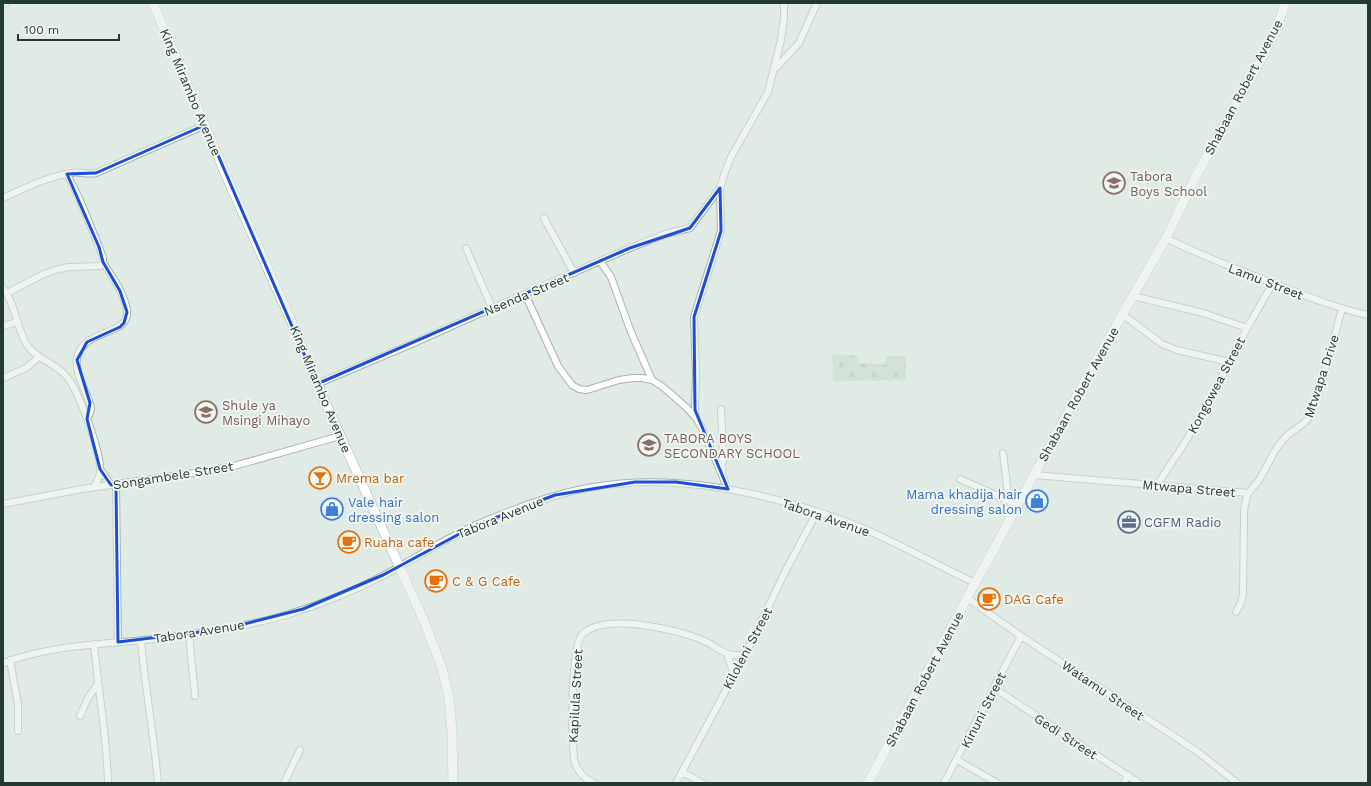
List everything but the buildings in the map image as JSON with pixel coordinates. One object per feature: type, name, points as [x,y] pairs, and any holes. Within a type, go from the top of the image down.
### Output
[{"type":"street","name":"King Mirambo Avenue","points":[[153,3],[293,325],[317,384],[424,621],[442,668],[447,688],[452,717],[453,783]]},
{"type":"street","points":[[728,489],[696,418],[694,317],[721,231],[720,188],[732,157],[765,98],[774,70],[784,25],[784,3]]},
{"type":"street","points":[[774,70],[799,43],[817,3]]},
{"type":"street","name":"Shabaan Robert Avenue","points":[[870,782],[975,583],[1014,503],[1034,475],[1122,314],[1166,238],[1196,176],[1265,52],[1281,16],[1285,3]]},
{"type":"street","points":[[3,198],[38,182],[67,174],[78,172],[89,174],[100,172],[205,125]]},
{"type":"street","points":[[67,174],[80,200],[99,247],[103,262],[125,302],[127,312],[126,319],[120,327],[104,332],[87,342],[78,355],[77,366],[91,408],[87,419]]},
{"type":"street","name":"Nsenda Street","points":[[317,384],[414,344],[492,308],[665,234],[690,228],[720,188]]},
{"type":"street","points":[[544,218],[574,273]]},
{"type":"street","name":"Lamu Street","points":[[1166,238],[1211,259],[1302,295],[1368,315]]},
{"type":"street","points":[[466,248],[492,308]]},
{"type":"street","points":[[94,487],[100,474],[100,469],[97,454],[81,402],[67,377],[60,370],[40,357],[27,344],[5,291],[49,272],[70,267],[100,266],[103,262]]},
{"type":"street","points":[[600,262],[611,277],[631,332],[652,380]]},
{"type":"street","name":"Kongowea Street","points":[[1157,485],[1205,409],[1246,328],[1273,283]]},
{"type":"street","points":[[525,294],[558,366],[572,385],[579,389],[587,390],[633,378],[652,380],[678,400],[696,418]]},
{"type":"street","points":[[1133,296],[1202,313],[1246,328]]},
{"type":"street","name":"Mtwapa Drive","points":[[1248,494],[1260,479],[1273,453],[1284,439],[1306,422],[1310,416],[1329,358],[1342,308]]},
{"type":"street","points":[[1122,314],[1162,344],[1177,350],[1229,362]]},
{"type":"street","points":[[3,326],[18,322]]},
{"type":"street","points":[[3,378],[26,368],[40,357]]},
{"type":"street","points":[[721,409],[723,451],[722,476]]},
{"type":"street","name":"Songambele Street","points":[[3,504],[94,487],[234,466],[340,436]]},
{"type":"street","points":[[1003,453],[1014,503]]},
{"type":"street","points":[[100,469],[113,484],[118,642]]},
{"type":"street","name":"Mtwapa Street","points":[[1034,475],[1248,494],[1244,516],[1243,594],[1241,603],[1236,612]]},
{"type":"street","points":[[960,479],[1014,503]]},
{"type":"street","name":"Tabora Avenue","points":[[3,663],[40,651],[188,635],[257,622],[303,610],[342,594],[399,567],[445,540],[474,526],[518,508],[555,495],[595,487],[635,482],[676,482],[728,489],[759,495],[833,516],[868,530],[975,583]]},
{"type":"street","name":"Kiloleni Street","points":[[676,783],[746,653],[786,570],[817,512]]},
{"type":"street","name":"Watamu Street","points":[[967,598],[1021,636],[1198,752],[1237,783]]},
{"type":"street","name":"Kapilula Street","points":[[594,783],[581,775],[576,768],[574,759],[573,698],[575,656],[581,635],[589,629],[601,625],[631,624],[648,626],[677,631],[694,637],[727,654]]},
{"type":"street","points":[[188,635],[195,696]]},
{"type":"street","name":"Kinuni Street","points":[[944,783],[1021,636]]},
{"type":"street","points":[[141,640],[145,685],[154,742],[158,783]]},
{"type":"street","points":[[94,644],[105,740],[108,783]]},
{"type":"street","points":[[734,675],[727,654],[740,656],[746,653]]},
{"type":"street","points":[[10,660],[18,705],[18,731]]},
{"type":"street","points":[[80,716],[88,698],[98,684]]},
{"type":"street","name":"Gedi Street","points":[[994,688],[1139,783]]},
{"type":"street","points":[[281,783],[285,783],[300,750]]},
{"type":"street","points":[[957,760],[997,783]]},
{"type":"street","points":[[682,772],[702,783]]},
{"type":"street","points":[[1124,783],[1128,775]]},
{"type":"highlighted area","points":[[205,125],[317,384],[630,248],[690,228],[720,188],[721,231],[694,317],[695,410],[728,489],[676,482],[635,482],[555,495],[474,526],[383,575],[303,609],[225,629],[118,642],[116,484],[111,485],[100,469],[87,419],[90,403],[77,360],[87,342],[120,327],[124,323],[127,312],[120,291],[103,262],[99,247],[67,174],[96,173]]},
{"type":"green space","points":[[832,354],[859,356],[859,363],[885,364],[886,356],[906,357],[906,380],[833,381]]},
{"type":"place","name":"Tabora Boys School","points":[[1114,183]]},
{"type":"place","name":"Shule ya Msingi Mihayo","points":[[206,412]]},
{"type":"place","name":"TABORA BOYS SECONDARY SCHOOL","points":[[649,445]]},
{"type":"place","name":"Mrema bar","points":[[320,478]]},
{"type":"place","name":"Mama khadija hair dressing salon","points":[[1037,501]]},
{"type":"place","name":"Vale hair dressing salon","points":[[332,509]]},
{"type":"place","name":"CGFM Radio","points":[[1129,522]]},
{"type":"place","name":"Ruaha cafe","points":[[349,542]]},
{"type":"place","name":"C & G Cafe","points":[[436,581]]},
{"type":"place","name":"DAG Cafe","points":[[989,599]]}]
